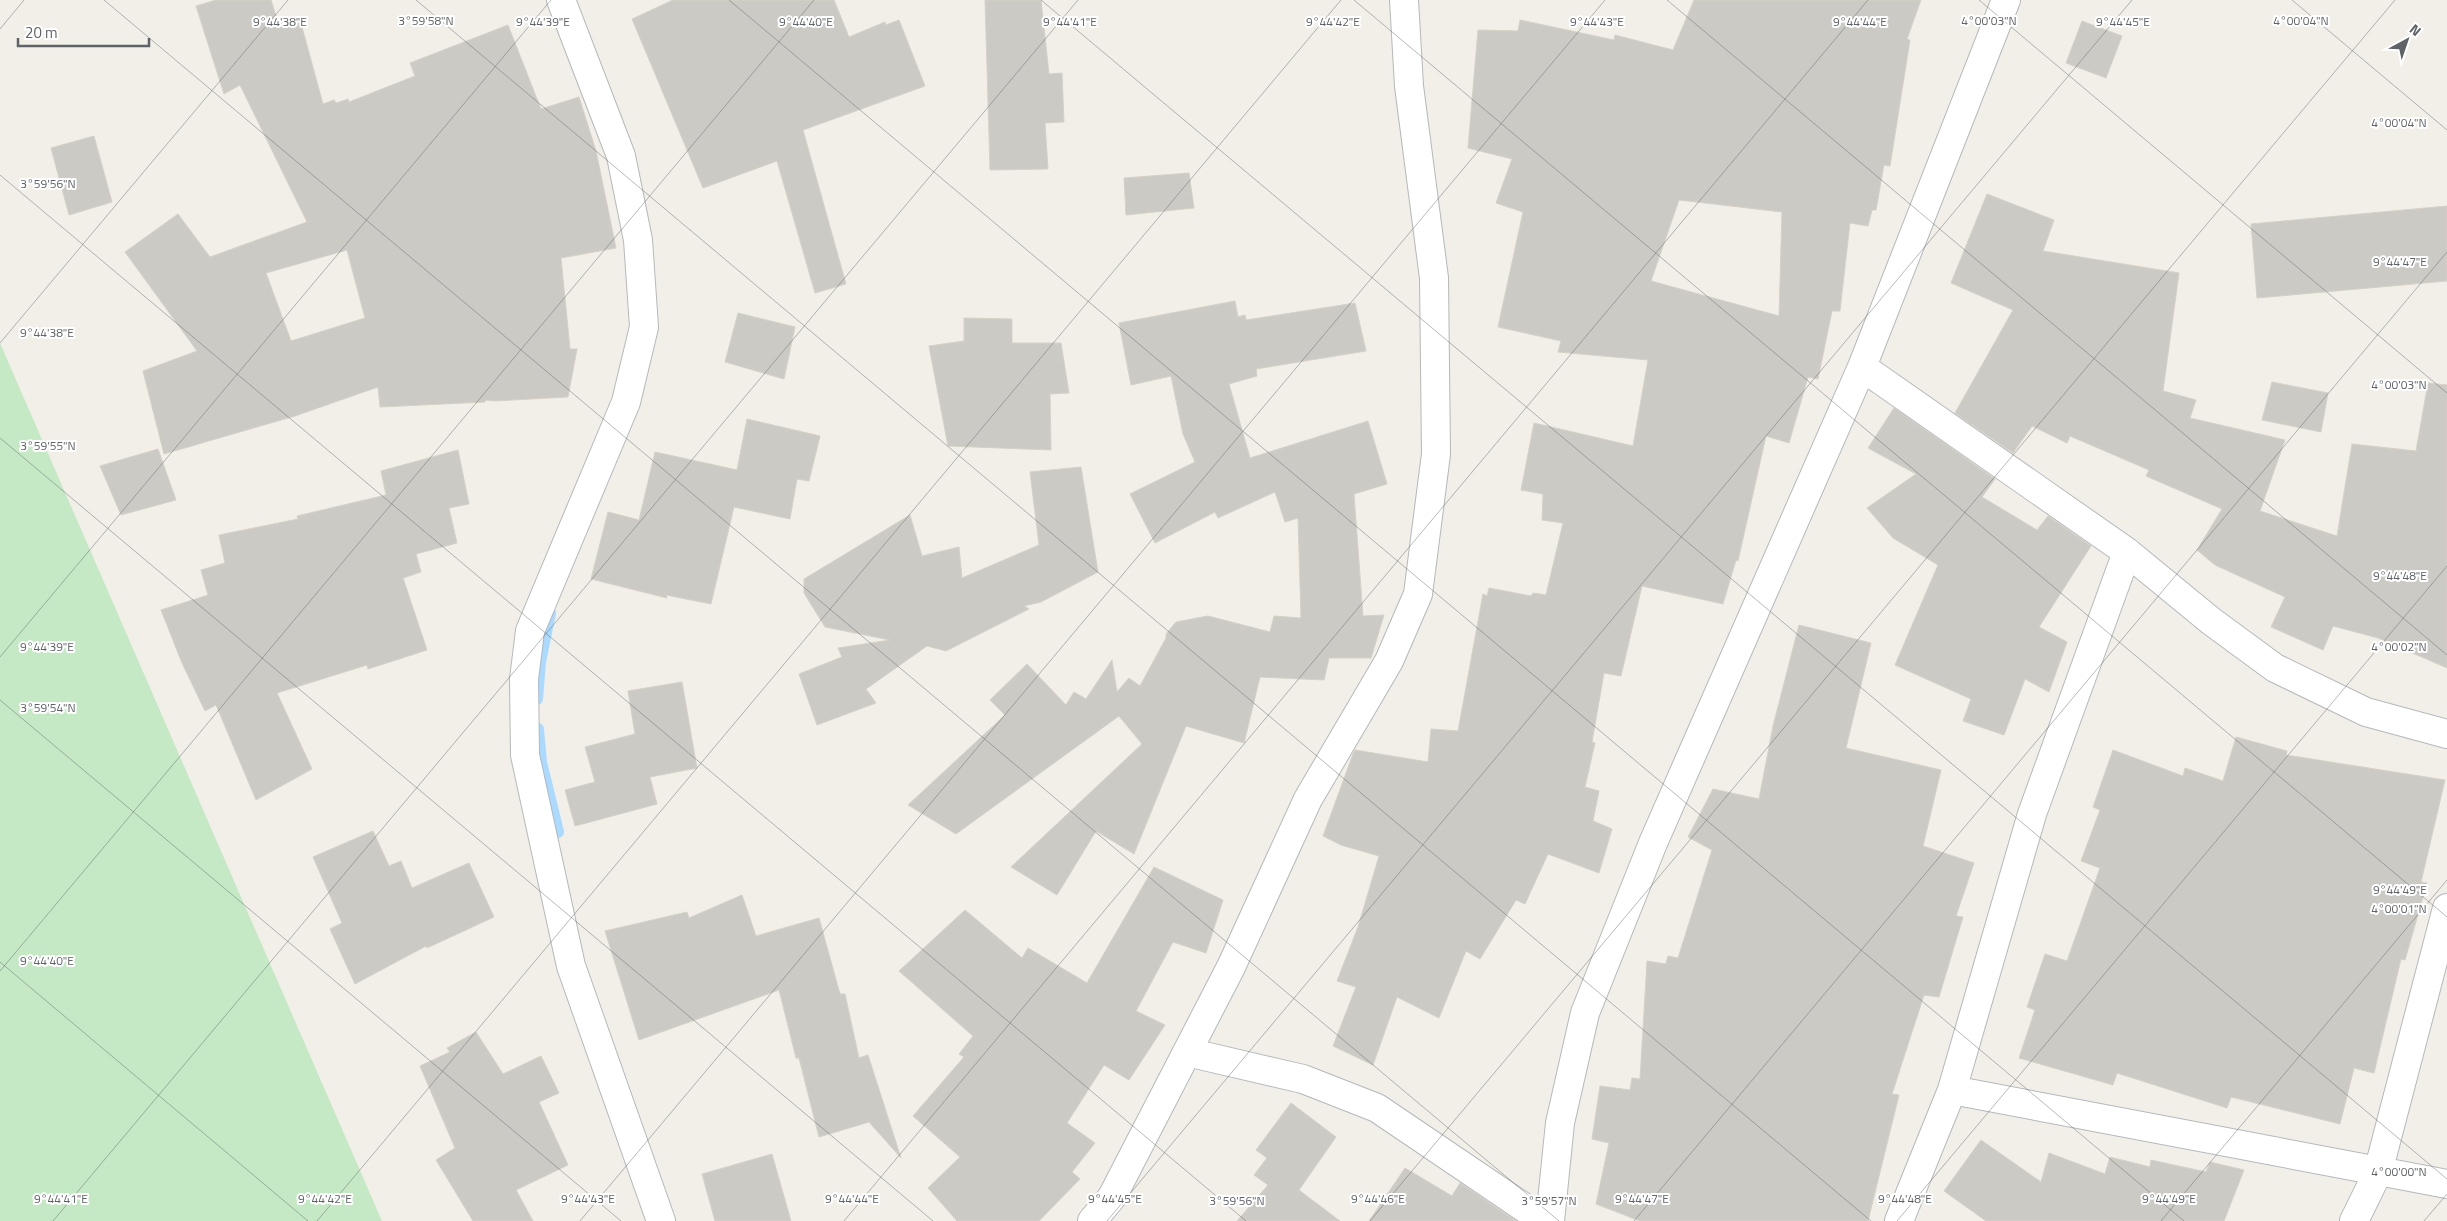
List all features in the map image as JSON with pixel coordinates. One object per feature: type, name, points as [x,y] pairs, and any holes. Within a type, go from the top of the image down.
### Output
[{"type":"street","points":[[561,0],[621,156],[638,240],[644,327],[626,402],[530,631],[524,679],[525,755],[571,966],[661,1221]]},
{"type":"street","points":[[1092,1221],[1112,1197],[1231,967],[1308,799],[1390,661],[1418,594],[1436,454],[1434,278],[1410,86],[1404,0]]},
{"type":"street","points":[[1550,1221],[1560,1123],[1585,1014],[1653,843],[1862,367],[2006,0]]},
{"type":"street","points":[[1862,367],[2127,552],[2211,620],[2275,668],[2366,712],[2447,734]]},
{"type":"street","points":[[1899,1221],[1952,1090],[2032,814],[2127,552]]},
{"type":"street","points":[[2354,1221],[2378,1172],[2447,908]]},
{"type":"street","points":[[1187,1052],[1303,1079],[1377,1108],[1544,1221]]},
{"type":"street","points":[[1952,1090],[2447,1184]]},
{"type":"green space","points":[[0,343],[382,1221],[0,1221]]},
{"type":"building","points":[[216,0],[271,0],[278,22],[299,16],[323,104],[334,100],[336,103],[348,99],[349,102],[415,76],[410,63],[508,25],[541,109],[579,97],[596,151],[616,248],[561,258],[570,349],[577,349],[568,397],[380,407],[378,387],[295,416],[164,454],[143,371],[197,351],[125,252],[178,214],[210,257],[307,222],[240,85],[224,94],[196,6]],"holes":[[[347,250],[365,318],[291,341],[266,273]]]},
{"type":"building","points":[[673,0],[834,0],[849,37],[885,22],[886,25],[899,20],[925,86],[803,130],[846,284],[815,293],[777,161],[703,188],[632,19]]},
{"type":"building","points":[[985,0],[1041,0],[1049,74],[1062,73],[1064,122],[1045,123],[1048,169],[990,170]]},
{"type":"building","points":[[1694,0],[1921,0],[1907,39],[1910,40],[1890,166],[1884,165],[1876,210],[1872,210],[1868,226],[1850,223],[1840,311],[1832,311],[1818,379],[1808,377],[1789,443],[1766,436],[1738,561],[1736,560],[1723,604],[1642,586],[1621,676],[1604,673],[1592,742],[1595,743],[1585,787],[1599,791],[1593,821],[1612,829],[1599,873],[1548,854],[1525,904],[1516,900],[1480,959],[1466,951],[1439,1018],[1397,997],[1373,1065],[1333,1046],[1356,987],[1337,981],[1358,927],[1379,856],[1341,845],[1323,836],[1353,754],[1355,750],[1428,762],[1431,729],[1458,731],[1483,594],[1487,596],[1489,588],[1531,596],[1533,593],[1546,595],[1563,523],[1542,520],[1543,494],[1521,490],[1534,423],[1633,446],[1648,360],[1558,352],[1561,341],[1498,327],[1523,212],[1496,203],[1512,159],[1468,148],[1478,30],[1518,31],[1520,20],[1614,40],[1615,35],[1673,50]],"holes":[[[1679,200],[1782,212],[1779,316],[1651,281]]]},
{"type":"building","points":[[2082,21],[2122,36],[2106,78],[2066,63]]},
{"type":"building","points":[[94,136],[112,202],[69,215],[51,148]]},
{"type":"building","points":[[1189,173],[1194,208],[1126,215],[1124,178]]},
{"type":"building","points":[[1987,194],[2054,220],[2043,251],[2179,273],[2163,391],[2196,400],[2190,418],[2285,440],[2260,511],[2337,536],[2352,444],[2416,451],[2428,383],[2447,385],[2447,668],[2378,638],[2333,626],[2323,650],[2271,627],[2285,597],[2215,565],[2197,550],[2222,509],[2146,476],[2149,470],[2070,436],[2067,443],[2032,426],[2013,453],[1955,413],[2013,310],[1951,283]]},
{"type":"building","points":[[2447,206],[2447,281],[2257,298],[2251,224]]},
{"type":"building","points":[[1235,301],[1238,317],[1245,315],[1246,320],[1355,303],[1366,351],[1256,369],[1257,376],[1229,384],[1250,458],[1368,421],[1387,484],[1354,494],[1363,616],[1384,615],[1371,658],[1329,658],[1324,680],[1260,677],[1244,743],[1186,726],[1134,854],[1096,831],[1057,895],[1011,867],[1142,744],[1119,716],[956,834],[908,805],[1005,715],[990,700],[1027,664],[1066,705],[1074,692],[1086,699],[1112,660],[1117,692],[1129,678],[1140,686],[1166,638],[1166,634],[1176,622],[1208,616],[1270,632],[1274,616],[1301,618],[1298,518],[1285,522],[1275,492],[1218,518],[1215,512],[1155,543],[1130,494],[1195,462],[1183,434],[1171,376],[1131,385],[1119,323]]},
{"type":"building","points":[[738,313],[795,327],[784,379],[725,362]]},
{"type":"building","points":[[964,318],[1012,319],[1012,343],[1061,343],[1069,393],[1050,394],[1051,450],[948,446],[929,346],[964,341]]},
{"type":"building","points":[[2272,382],[2328,393],[2321,432],[2262,420]]},
{"type":"building","points":[[1894,408],[1995,479],[1982,497],[2037,530],[2048,516],[2091,546],[2039,627],[2067,642],[2049,692],[2025,679],[2004,735],[1963,721],[1971,699],[1895,665],[1938,565],[1893,538],[1867,508],[1916,474],[1868,448]]},
{"type":"building","points":[[747,419],[820,436],[809,481],[797,479],[790,519],[734,507],[711,604],[666,595],[667,598],[591,579],[608,512],[639,520],[655,452],[737,470]]},
{"type":"building","points":[[158,449],[176,500],[121,515],[100,466]]},
{"type":"building","points":[[458,450],[469,504],[449,508],[457,543],[416,554],[421,572],[403,578],[427,650],[368,669],[367,665],[277,693],[312,769],[256,800],[216,705],[205,711],[182,663],[161,610],[208,595],[201,570],[225,563],[219,535],[298,519],[297,516],[386,495],[381,471]]},
{"type":"building","points":[[1081,467],[1098,572],[1041,602],[1024,606],[1029,609],[946,651],[927,646],[866,689],[876,703],[817,725],[799,674],[842,657],[838,648],[890,640],[825,627],[804,593],[804,579],[910,515],[922,556],[959,547],[962,578],[1039,545],[1030,472]]},
{"type":"building","points":[[1799,625],[1871,643],[1846,748],[1941,770],[1923,846],[1974,863],[1956,916],[1963,917],[1939,997],[1924,995],[1892,1094],[1899,1095],[1868,1221],[1640,1221],[1596,1204],[1609,1143],[1592,1139],[1600,1086],[1630,1090],[1632,1078],[1640,1079],[1647,961],[1666,964],[1668,956],[1678,958],[1712,850],[1688,837],[1713,789],[1759,799],[1773,726]]},
{"type":"building","points":[[682,682],[697,768],[650,777],[657,804],[575,826],[565,790],[595,782],[585,747],[635,734],[628,691]]},
{"type":"building","points":[[2236,737],[2287,751],[2286,755],[2445,780],[2421,882],[2427,883],[2405,960],[2401,959],[2374,1073],[2354,1068],[2340,1124],[2231,1097],[2227,1108],[2117,1073],[2113,1085],[2019,1058],[2035,1010],[2027,1007],[2045,954],[2067,961],[2100,868],[2081,861],[2100,810],[2093,807],[2113,750],[2183,776],[2185,768],[2223,781]]},
{"type":"building","points":[[373,831],[389,866],[401,861],[412,888],[469,863],[494,917],[427,948],[426,946],[355,984],[330,929],[342,923],[313,857]]},
{"type":"building","points":[[1154,867],[1223,900],[1206,953],[1173,942],[1136,1011],[1165,1025],[1129,1080],[1104,1065],[1067,1123],[1095,1143],[1072,1172],[1080,1179],[1039,1221],[957,1221],[928,1188],[960,1157],[913,1116],[964,1057],[959,1054],[973,1036],[899,971],[965,910],[1022,958],[1028,948],[1087,983]]},
{"type":"building","points":[[742,895],[756,936],[819,918],[840,994],[845,994],[859,1058],[868,1055],[901,1158],[869,1122],[819,1137],[779,990],[639,1040],[605,931],[687,912],[689,918]]},
{"type":"building","points":[[476,1032],[503,1074],[541,1056],[559,1093],[539,1102],[568,1165],[516,1190],[533,1221],[473,1221],[436,1160],[455,1148],[420,1066],[450,1052],[447,1048]]},
{"type":"building","points":[[1291,1103],[1336,1137],[1299,1190],[1340,1221],[1237,1221],[1268,1185],[1254,1175],[1267,1158],[1256,1150]]},
{"type":"building","points":[[1981,1140],[2041,1182],[2049,1153],[2105,1174],[2110,1157],[2150,1167],[2151,1160],[2206,1172],[2210,1162],[2244,1170],[2224,1221],[1986,1221],[1944,1191]]},
{"type":"building","points":[[772,1154],[791,1221],[715,1221],[702,1174]]},
{"type":"building","points":[[1405,1168],[1452,1196],[1460,1183],[1516,1221],[1369,1221]]},
{"type":"waterway","points":[[537,699],[540,662],[550,613]]},
{"type":"waterway","points":[[538,729],[541,762],[558,832]]}]
